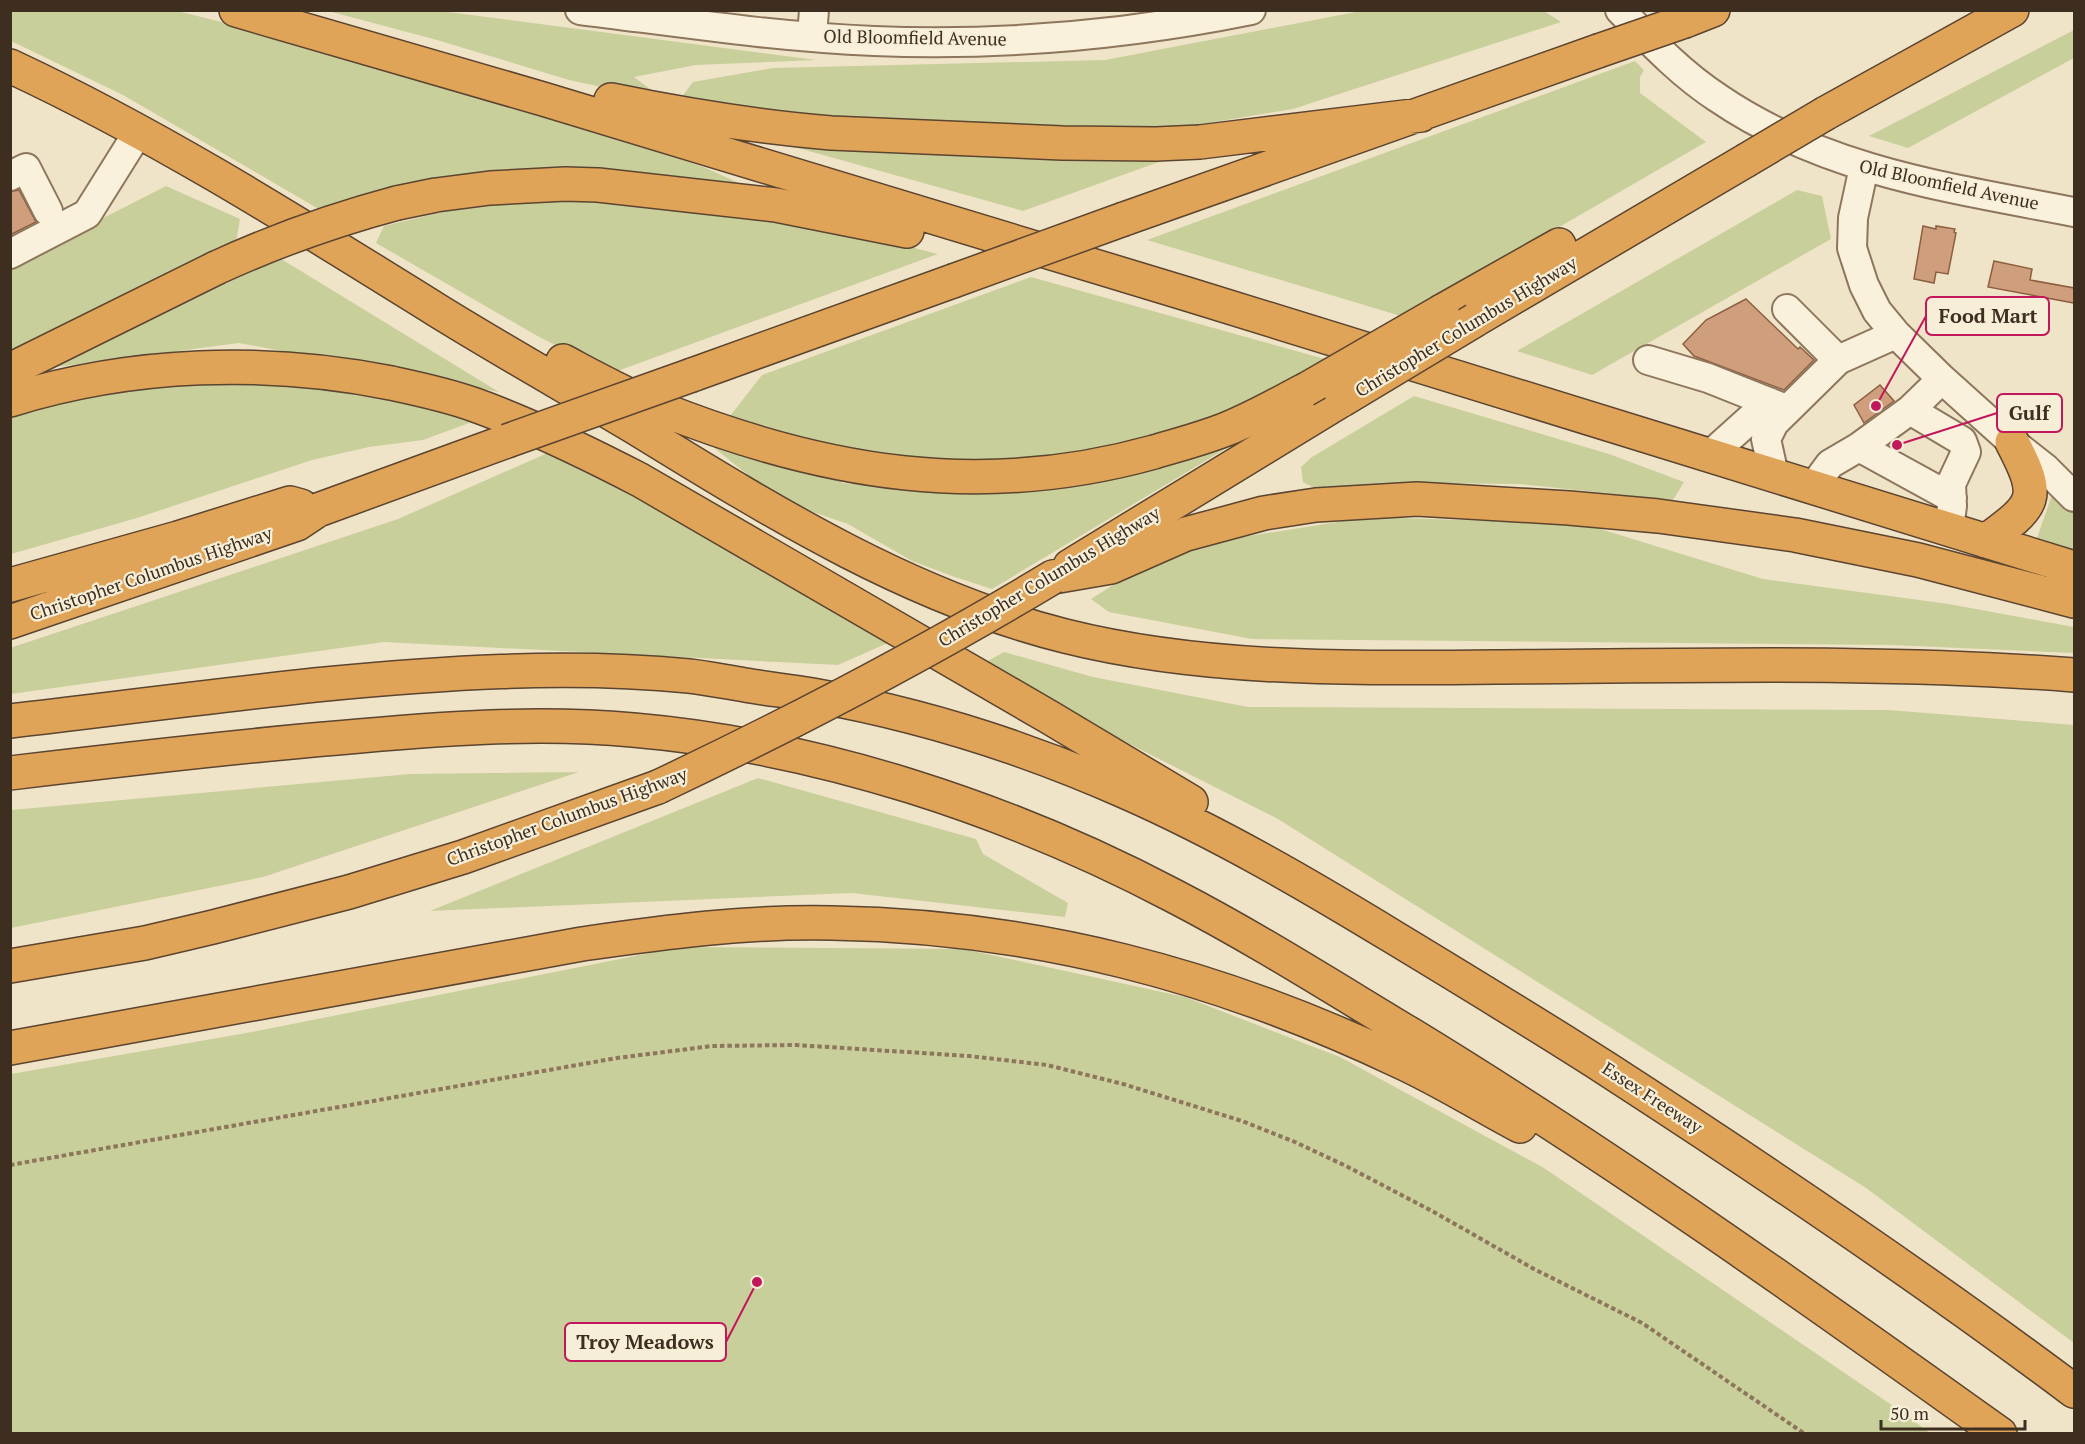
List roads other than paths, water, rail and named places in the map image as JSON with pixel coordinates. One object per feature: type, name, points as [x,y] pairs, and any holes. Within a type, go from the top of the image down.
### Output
[{"type":"highway","points":[[236,10],[543,99],[1813,487],[1950,514],[1986,541],[2074,568]]},
{"type":"highway","name":"Christopher Columbus Highway","points":[[10,966],[145,943],[349,892],[463,857],[657,787],[865,684],[925,651],[1053,577],[1342,400],[1658,212],[1826,113],[2012,10]]},
{"type":"highway","name":"Christopher Columbus Highway","points":[[10,622],[297,524],[318,510],[507,441],[1124,219],[1699,16]]},
{"type":"highway","points":[[10,66],[139,131],[311,232],[689,462],[824,538],[884,569],[966,604],[1047,631],[1166,656],[1285,666],[1957,667],[2074,675]]},
{"type":"highway","points":[[543,99],[570,91],[697,117],[786,130],[1093,144],[1200,142],[1421,115]]},
{"type":"highway","points":[[10,370],[264,246],[312,227],[436,195],[490,188],[565,184],[598,185],[776,205],[932,236],[969,229]]},
{"type":"highway","points":[[490,343],[520,340],[658,408],[744,439],[825,460],[878,470],[940,477],[983,478],[1048,474],[1127,459],[1184,443],[1259,415],[1611,216],[1658,212]]},
{"type":"highway","points":[[10,400],[48,389],[111,376],[228,367],[294,370],[360,377],[425,390],[475,405],[586,452],[640,480],[1049,717],[1198,806],[1211,833]]},
{"type":"highway","points":[[1986,541],[2022,513],[2029,501],[2030,479],[2012,442]]},
{"type":"highway","points":[[1053,577],[1111,567],[1186,534],[1264,513],[1316,505],[1417,499],[1658,516],[1795,535],[1918,560],[2074,601]]},
{"type":"highway","points":[[10,585],[168,541],[290,503],[318,510]]},
{"type":"highway","name":"Essex Freeway","points":[[10,721],[230,694],[415,675],[504,670],[600,671],[691,676],[815,696],[887,712],[963,733],[1046,760],[1120,789],[1211,833],[1334,900],[1541,1027],[1707,1134],[1951,1302],[2074,1391]]},
{"type":"highway","points":[[10,773],[251,745],[412,731],[570,726],[682,735],[761,748],[809,758],[899,783],[976,809],[1088,854],[1171,894],[1269,948],[1499,1089],[1677,1208],[2000,1434]]},
{"type":"highway","points":[[10,1048],[582,944],[672,931],[757,924],[831,923],[909,926],[1001,936],[1092,952],[1231,991],[1398,1060],[1567,1152],[1677,1208]]},
{"type":"street","name":"Old Bloomfield Avenue","points":[[580,10],[800,23],[875,41],[1033,39],[1137,29],[1251,10]]},
{"type":"street","name":"Old Bloomfield Avenue","points":[[1620,10],[1667,58],[1717,98],[1768,129],[1816,151],[1864,167],[1932,184],[2074,212]]},
{"type":"street","points":[[10,254],[87,214],[139,131]]},
{"type":"street","points":[[1864,167],[1853,218],[1852,248],[1864,285],[1877,311],[1896,334],[1942,379],[2012,442],[2045,468],[2074,497]]},
{"type":"street","points":[[10,176],[26,168],[48,211]]},
{"type":"street","points":[[1787,309],[1838,360]]},
{"type":"street","points":[[1709,456],[1838,360],[1896,334]]},
{"type":"street","points":[[1648,360],[1708,378],[1777,405]]},
{"type":"street","points":[[1813,487],[1830,464],[1859,447],[1910,410],[1942,379]]},
{"type":"street","points":[[1774,475],[1766,439],[1774,423],[1777,405]]},
{"type":"street","points":[[1910,410],[1962,441],[1966,452],[1951,484],[1950,514]]},
{"type":"street","points":[[1859,447],[1950,514]]},
{"type":"street","points":[[2045,468],[2074,473]]},
{"type":"place","name":"Food Mart","points":[[1876,406]]},
{"type":"place","name":"Gulf","points":[[1897,445]]},
{"type":"place","name":"Troy Meadows","points":[[757,1282]]}]
